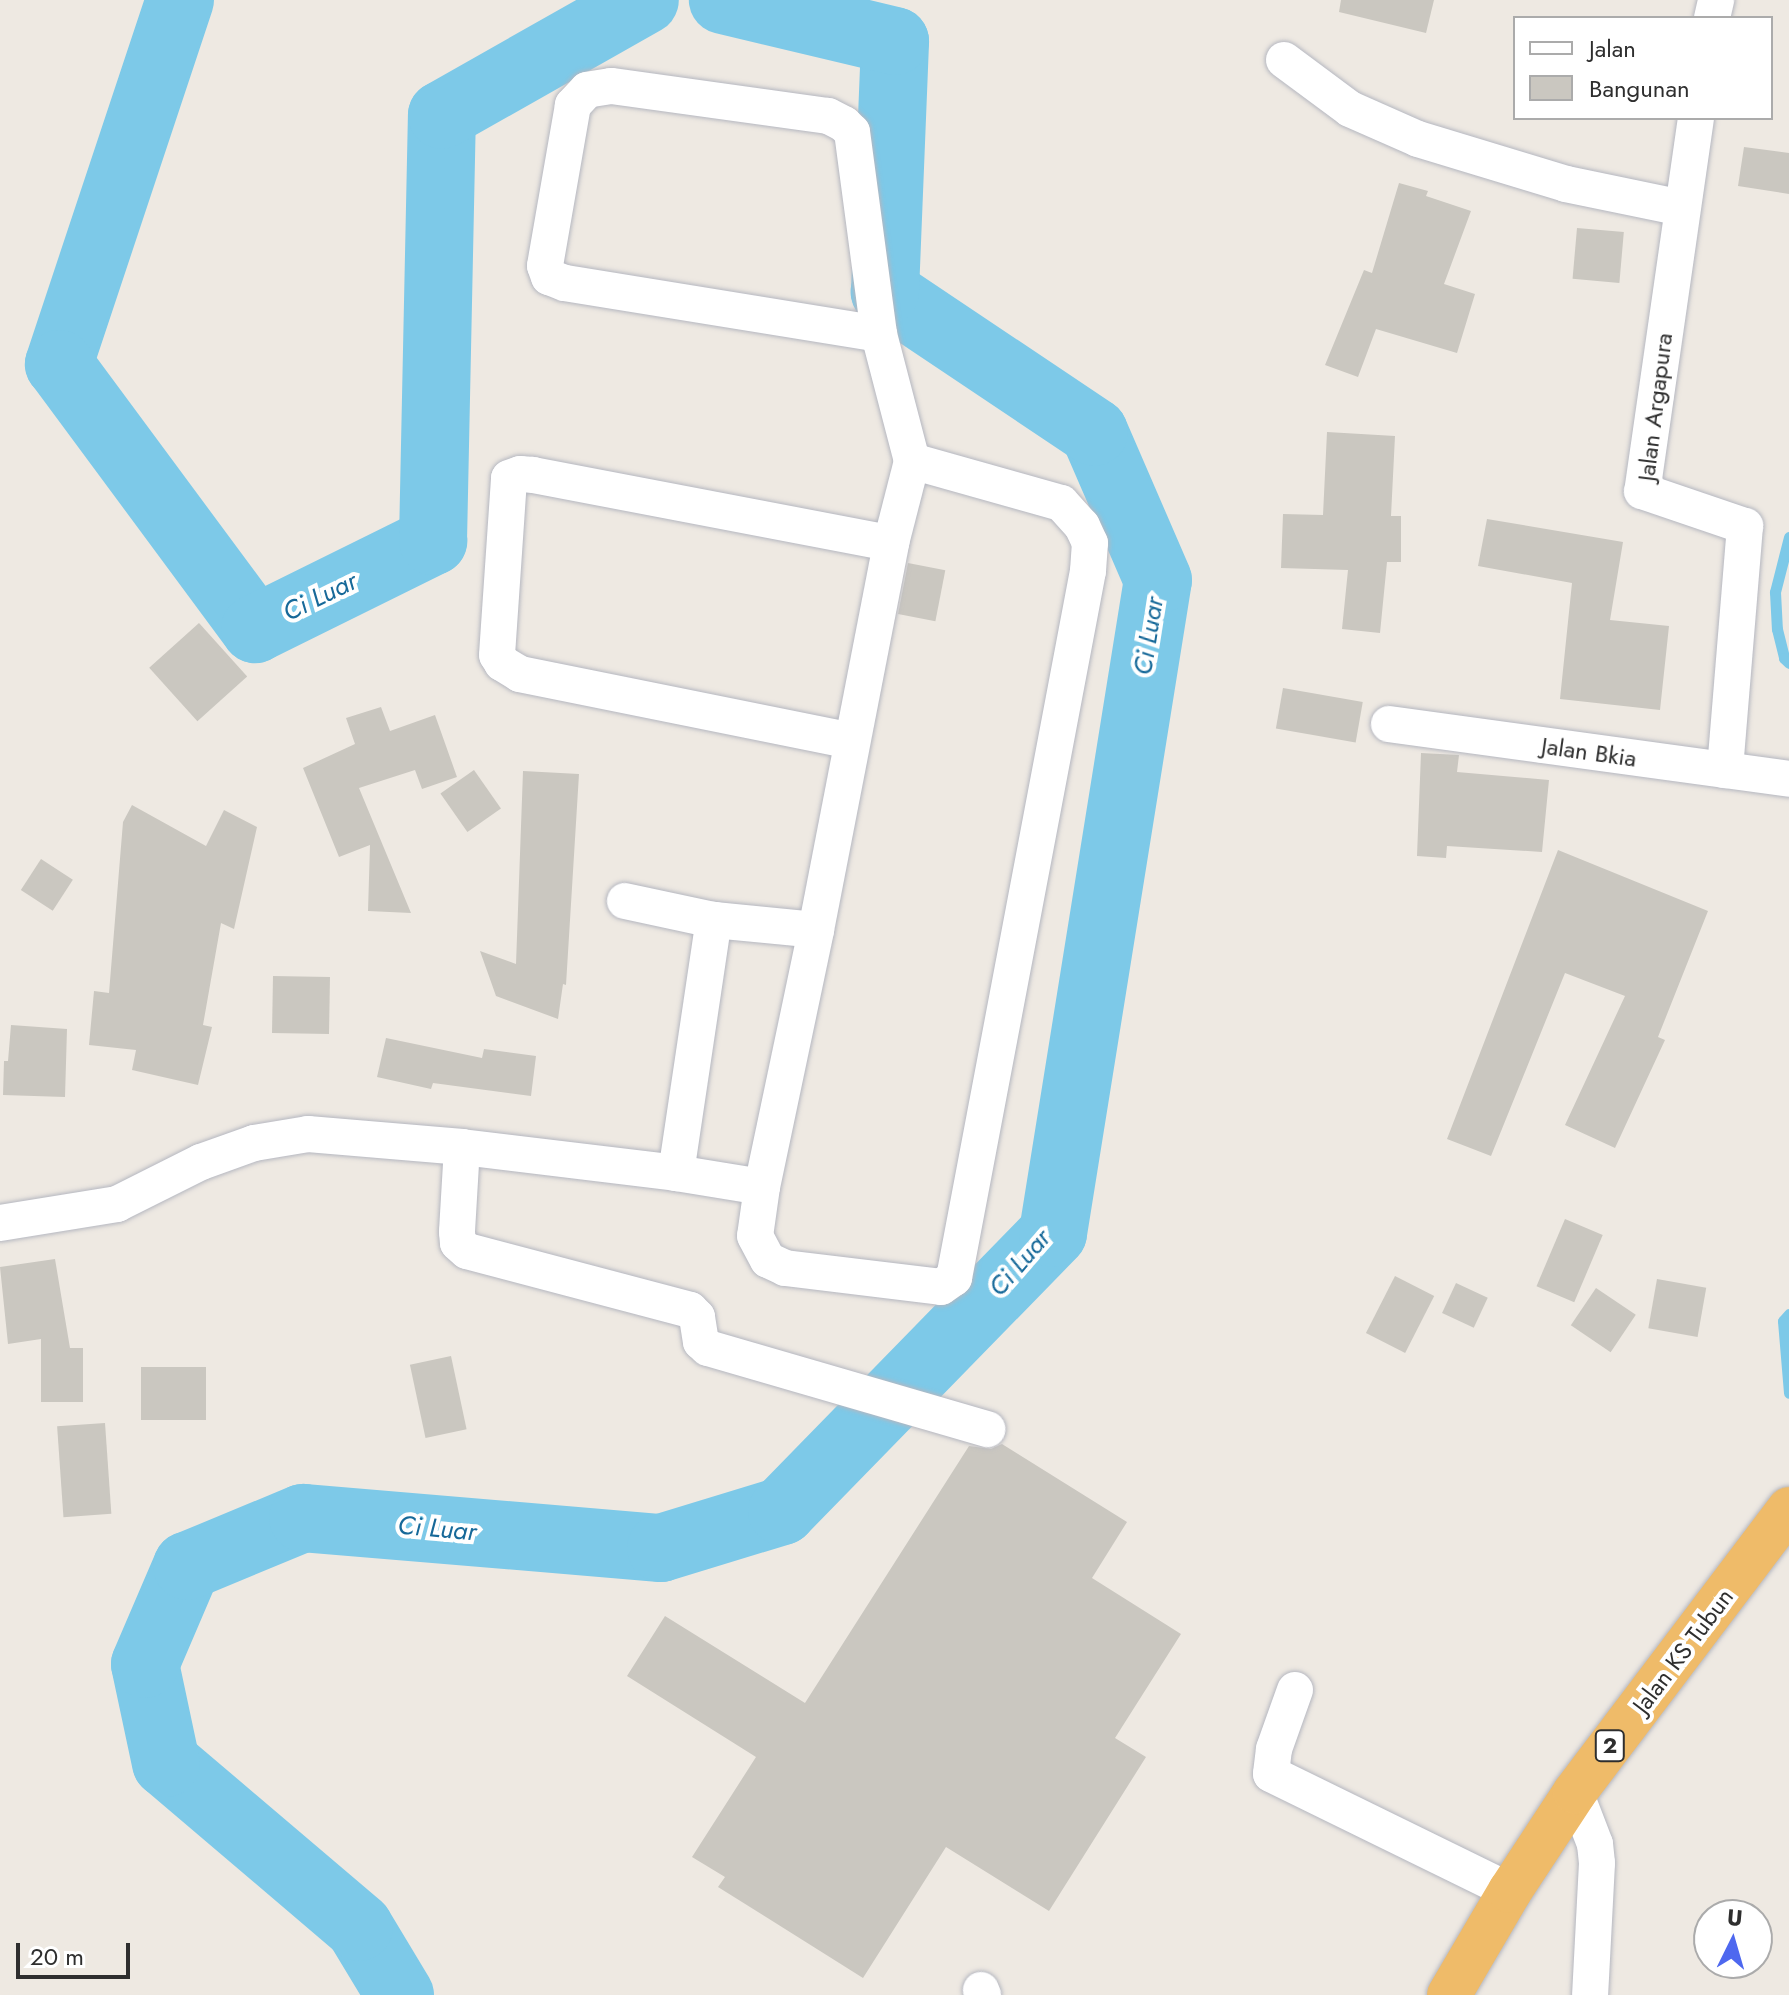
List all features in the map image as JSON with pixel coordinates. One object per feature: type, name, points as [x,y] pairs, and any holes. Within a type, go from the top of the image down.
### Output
[{"type":"highway","name":"Jalan KS Tubun","points":[[1449,1995],[1510,1891],[1575,1792],[1789,1509]]},
{"type":"street","points":[[1284,60],[1350,109],[1418,139],[1566,184],[1682,208]]},
{"type":"street","points":[[879,334],[565,283],[549,277],[545,266],[573,105],[587,90],[611,86],[828,116],[852,132],[879,334],[912,461],[891,543],[816,930],[762,1187],[755,1236],[768,1260],[785,1268],[941,1287],[954,1278],[1085,586],[1090,543],[1082,526],[1061,503],[912,461]]},
{"type":"street","name":"Jalan Argapura","points":[[1696,120],[1642,491],[1745,526],[1725,770]]},
{"type":"street","points":[[852,741],[520,674],[502,663],[497,655],[509,478],[520,474],[533,475],[891,543]]},
{"type":"street","name":"Jalan Bkia","points":[[1389,724],[1789,779]]},
{"type":"street","points":[[625,901],[714,920],[816,930]]},
{"type":"street","points":[[676,1173],[714,920]]},
{"type":"street","points":[[0,1223],[117,1204],[201,1162],[254,1143],[308,1134],[462,1147],[676,1173],[762,1187]]},
{"type":"street","points":[[462,1147],[457,1232],[458,1243],[467,1251],[690,1310],[697,1317],[701,1342],[708,1348],[987,1429]]},
{"type":"street","points":[[1295,1690],[1274,1749],[1271,1774],[1510,1891]]},
{"type":"street","points":[[1575,1792],[1595,1844],[1597,1863],[1590,1995]]},
{"type":"building","points":[[1341,0],[1434,0],[1426,33],[1339,12]]},
{"type":"building","points":[[1744,147],[1789,153],[1789,194],[1738,186]]},
{"type":"building","points":[[1399,183],[1428,191],[1426,196],[1471,211],[1444,284],[1475,294],[1457,353],[1376,329],[1358,377],[1325,365],[1364,270],[1372,273]]},
{"type":"building","points":[[1577,228],[1624,232],[1619,283],[1573,279]]},
{"type":"building","points":[[1327,432],[1395,436],[1391,516],[1401,516],[1401,562],[1387,562],[1380,633],[1342,629],[1348,570],[1281,568],[1283,514],[1323,515]]},
{"type":"building","points":[[1487,519],[1623,542],[1610,620],[1669,626],[1660,710],[1560,699],[1572,583],[1478,566]]},
{"type":"building","points":[[908,563],[945,570],[935,621],[898,614]]},
{"type":"building","points":[[199,623],[247,677],[197,721],[149,668]]},
{"type":"building","points":[[1283,688],[1363,702],[1356,742],[1276,728]]},
{"type":"building","points":[[381,707],[390,731],[435,715],[457,777],[422,789],[415,770],[359,788],[411,913],[368,911],[370,845],[339,857],[303,768],[355,744],[346,718]]},
{"type":"building","points":[[1421,753],[1459,755],[1457,772],[1549,780],[1542,852],[1447,846],[1446,858],[1417,856]]},
{"type":"building","points":[[474,770],[501,809],[467,832],[440,794]]},
{"type":"building","points":[[523,771],[579,774],[566,985],[563,984],[558,1019],[496,996],[480,951],[516,964]]},
{"type":"building","points":[[132,805],[206,846],[224,810],[257,827],[234,929],[221,923],[203,1025],[212,1027],[198,1085],[132,1070],[136,1050],[89,1045],[94,991],[109,993],[123,822]]},
{"type":"building","points":[[1558,850],[1708,911],[1658,1037],[1665,1040],[1615,1148],[1565,1125],[1625,996],[1565,973],[1491,1156],[1447,1139]]},
{"type":"building","points":[[41,859],[73,880],[53,911],[21,890]]},
{"type":"building","points":[[273,976],[330,977],[329,1034],[272,1033]]},
{"type":"building","points":[[11,1025],[67,1029],[65,1097],[3,1095],[4,1061],[8,1061]]},
{"type":"building","points":[[386,1038],[482,1058],[484,1049],[536,1056],[531,1096],[433,1083],[431,1089],[377,1077]]},
{"type":"building","points":[[1565,1219],[1603,1235],[1574,1302],[1536,1286]]},
{"type":"building","points":[[55,1259],[70,1348],[83,1348],[83,1402],[41,1402],[41,1339],[8,1344],[0,1267]]},
{"type":"building","points":[[1395,1276],[1434,1296],[1405,1353],[1366,1333]]},
{"type":"building","points":[[1657,1279],[1706,1288],[1698,1337],[1648,1328]]},
{"type":"building","points":[[1456,1283],[1488,1298],[1474,1328],[1442,1313]]},
{"type":"building","points":[[1596,1288],[1636,1315],[1611,1352],[1571,1325]]},
{"type":"building","points":[[451,1356],[467,1429],[426,1438],[410,1365]]},
{"type":"building","points":[[141,1367],[206,1367],[206,1420],[141,1420]]},
{"type":"building","points":[[105,1423],[111,1514],[63,1517],[57,1426]]},
{"type":"building","points":[[1002,1444],[1127,1522],[1092,1578],[1181,1634],[1115,1738],[1146,1757],[1049,1911],[946,1847],[863,1978],[718,1887],[725,1877],[692,1857],[756,1757],[627,1676],[665,1616],[805,1703],[969,1446],[991,1449]]},
{"type":"waterway","name":"Ci Luar","points":[[180,0],[59,364],[255,629],[433,541],[442,115],[645,0]]},
{"type":"waterway","name":"Ci Luar","points":[[400,1995],[359,1927],[166,1763],[145,1664],[187,1566],[303,1518],[661,1548],[782,1511],[1053,1233],[1158,580],[1094,432],[885,292],[895,41],[723,0]]},
{"type":"waterway","points":[[1789,537],[1775,592],[1777,629],[1784,658],[1789,663]]},
{"type":"waterway","points":[[1789,1314],[1783,1321],[1789,1393]]}]
